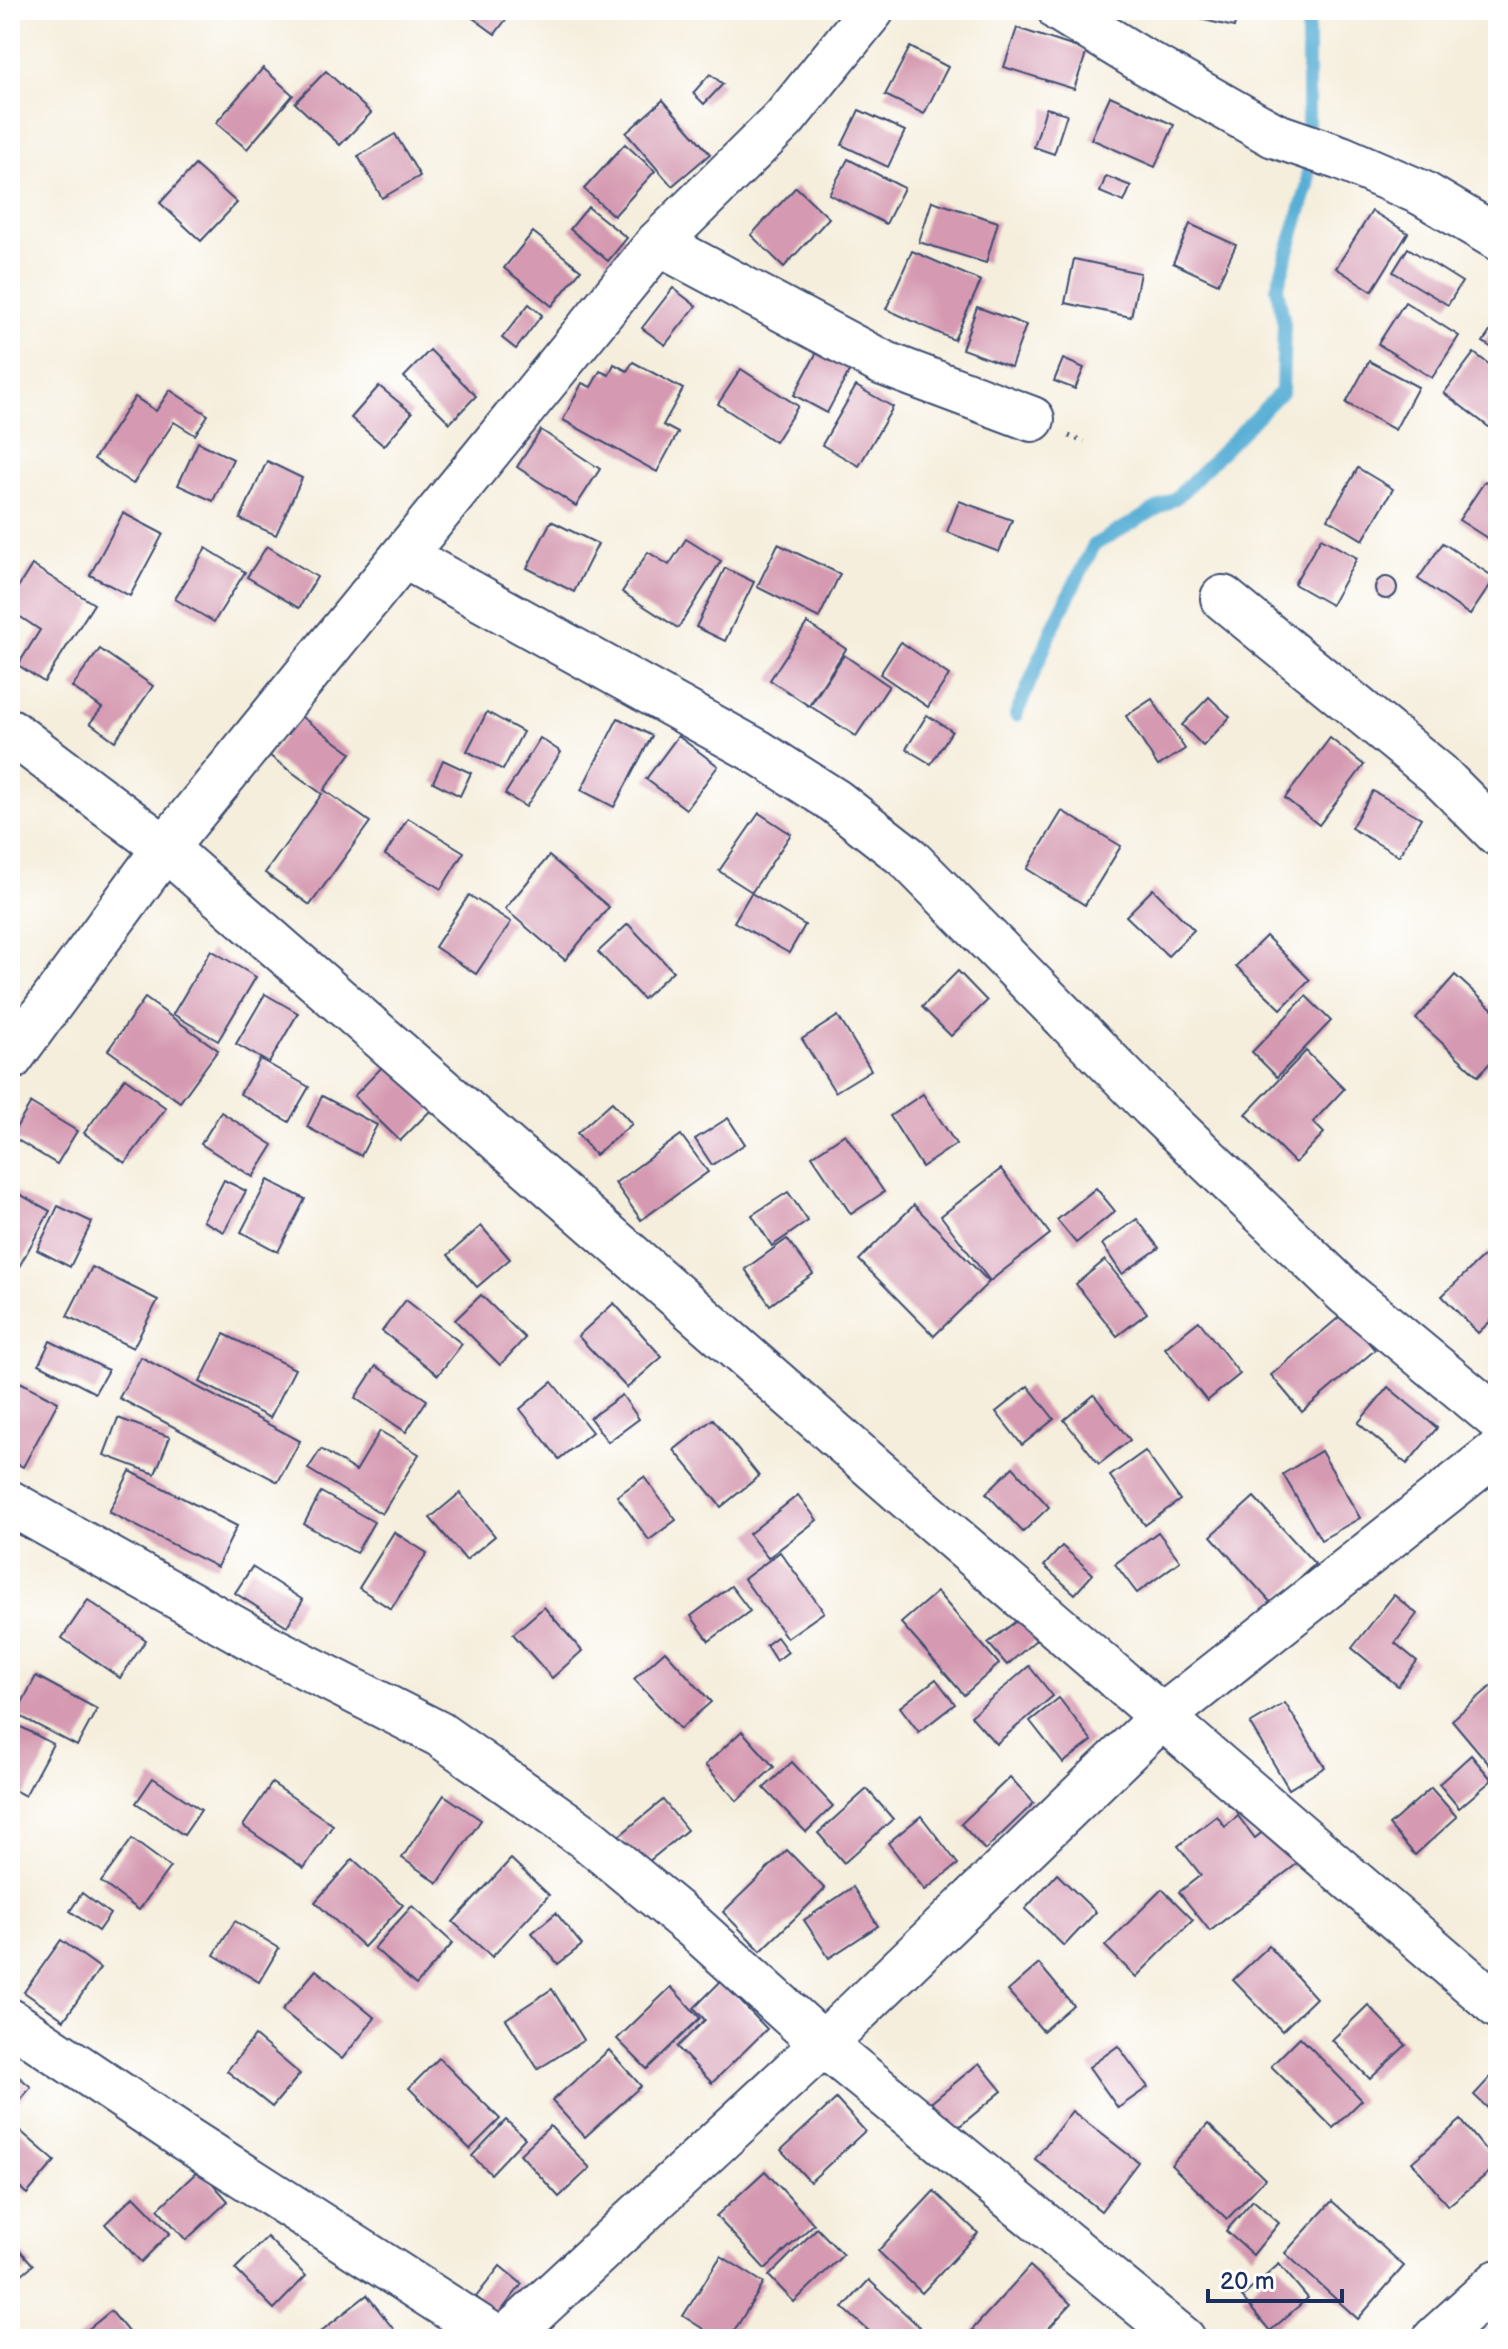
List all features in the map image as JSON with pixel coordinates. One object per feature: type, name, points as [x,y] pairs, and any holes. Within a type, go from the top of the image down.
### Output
[{"type":"street","points":[[10,1059],[165,848],[658,243],[784,119],[872,10]]},
{"type":"street","points":[[1060,10],[1274,135],[1341,158],[1422,193],[1498,238]]},
{"type":"street","points":[[658,243],[883,363],[1032,419]]},
{"type":"street","points":[[404,556],[758,752],[835,801],[908,858],[1153,1107],[1346,1293],[1498,1419]]},
{"type":"street","points":[[1223,598],[1438,774],[1498,834]]},
{"type":"street","points":[[10,731],[165,848],[1498,2006]]},
{"type":"street","points":[[505,2339],[823,2044],[1162,1717],[1498,1451]]},
{"type":"street","points":[[10,1503],[273,1650],[439,1734],[585,1837],[694,1927],[823,2044],[1183,2339]]},
{"type":"street","points":[[10,2021],[498,2339]]},
{"type":"street","points":[[1435,2339],[1498,2282]]},
{"type":"building","points":[[462,10],[513,10],[495,34]]},
{"type":"building","points":[[1193,10],[1238,10],[1234,27],[1191,17]]},
{"type":"building","points":[[1017,28],[1087,51],[1074,89],[1004,67]]},
{"type":"building","points":[[910,47],[948,67],[924,114],[885,95]]},
{"type":"building","points":[[263,68],[293,95],[247,149],[216,123]]},
{"type":"building","points":[[326,71],[371,113],[340,145],[295,103]]},
{"type":"building","points":[[710,74],[723,84],[704,104],[693,93]]},
{"type":"building","points":[[1110,96],[1174,125],[1155,167],[1091,139]]},
{"type":"building","points":[[663,100],[710,154],[672,186],[626,133]]},
{"type":"building","points":[[1046,108],[1067,114],[1054,154],[1034,147]]},
{"type":"building","points":[[859,110],[905,131],[888,167],[842,145]]},
{"type":"building","points":[[395,134],[420,176],[382,198],[358,156]]},
{"type":"building","points":[[625,144],[655,171],[614,216],[584,189]]},
{"type":"building","points":[[848,159],[904,188],[886,224],[829,194]]},
{"type":"building","points":[[195,165],[237,203],[201,241],[160,203]]},
{"type":"building","points":[[1106,176],[1131,186],[1124,202],[1100,192]]},
{"type":"building","points":[[796,187],[829,218],[784,267],[751,235]]},
{"type":"building","points":[[932,201],[998,222],[986,263],[919,242]]},
{"type":"building","points":[[588,207],[627,238],[608,261],[570,229]]},
{"type":"building","points":[[1372,211],[1408,233],[1372,291],[1336,268]]},
{"type":"building","points":[[1190,224],[1236,245],[1218,284],[1173,263]]},
{"type":"building","points":[[533,232],[581,270],[552,306],[504,268]]},
{"type":"building","points":[[1408,248],[1462,282],[1448,305],[1393,272]]},
{"type":"building","points":[[912,251],[981,281],[954,340],[886,309]]},
{"type":"building","points":[[1074,259],[1140,273],[1131,317],[1065,303]]},
{"type":"building","points":[[673,288],[696,306],[665,345],[642,328]]},
{"type":"building","points":[[1405,302],[1459,336],[1432,378],[1378,344]]},
{"type":"building","points":[[529,304],[542,315],[516,349],[502,338]]},
{"type":"building","points":[[977,307],[1026,325],[1011,367],[962,349]]},
{"type":"building","points":[[1498,320],[1498,352],[1483,342]]},
{"type":"building","points":[[430,350],[476,396],[450,423],[404,377]]},
{"type":"building","points":[[818,350],[851,368],[827,413],[794,395]]},
{"type":"building","points":[[1474,353],[1498,371],[1498,434],[1444,393]]},
{"type":"building","points":[[1063,359],[1084,368],[1075,389],[1054,381]]},
{"type":"building","points":[[1369,361],[1418,387],[1395,430],[1346,403]]},
{"type":"building","points":[[633,362],[683,389],[663,425],[678,433],[657,472],[563,420],[582,383],[591,387],[600,371],[609,375],[614,364],[627,371]]},
{"type":"building","points":[[741,369],[798,406],[775,442],[718,404]]},
{"type":"building","points":[[379,386],[412,413],[384,446],[351,418]]},
{"type":"building","points":[[856,386],[893,407],[859,466],[822,445]]},
{"type":"building","points":[[170,390],[208,415],[195,435],[174,422],[133,484],[94,459],[135,397],[156,411]]},
{"type":"building","points":[[541,430],[600,469],[576,506],[517,467]]},
{"type":"building","points":[[198,442],[233,459],[213,501],[178,485]]},
{"type":"building","points":[[267,461],[302,478],[276,535],[240,519]]},
{"type":"building","points":[[1358,468],[1393,489],[1363,540],[1328,519]]},
{"type":"building","points":[[1485,481],[1498,489],[1498,545],[1459,520]]},
{"type":"building","points":[[959,501],[1012,520],[999,552],[947,532]]},
{"type":"building","points":[[123,513],[163,534],[130,596],[90,575]]},
{"type":"building","points":[[551,521],[598,544],[574,592],[527,568]]},
{"type":"building","points":[[1321,538],[1357,558],[1331,605],[1294,584]]},
{"type":"building","points":[[686,539],[721,561],[678,628],[622,592],[648,552],[669,565]]},
{"type":"building","points":[[1443,543],[1495,578],[1470,615],[1418,579]]},
{"type":"building","points":[[778,544],[840,574],[819,618],[757,587]]},
{"type":"building","points":[[267,546],[317,577],[299,608],[247,577]]},
{"type":"building","points":[[206,548],[245,572],[214,622],[175,599]]},
{"type":"building","points":[[32,565],[94,604],[44,682],[18,665],[40,630],[10,610],[10,600]]},
{"type":"building","points":[[725,568],[754,582],[725,641],[696,627]]},
{"type":"building","points":[[1386,577],[1394,580],[1397,588],[1394,596],[1386,599],[1378,596],[1375,588],[1378,580]]},
{"type":"building","points":[[807,623],[846,649],[809,706],[770,680]]},
{"type":"building","points":[[901,642],[949,675],[928,707],[880,674]]},
{"type":"building","points":[[100,649],[153,686],[115,741],[90,723],[102,708],[72,687]]},
{"type":"building","points":[[844,655],[889,686],[856,736],[810,706]]},
{"type":"building","points":[[1209,697],[1230,717],[1203,746],[1182,725]]},
{"type":"building","points":[[1152,699],[1185,749],[1158,766],[1126,716]]},
{"type":"building","points":[[487,712],[523,732],[503,770],[467,751]]},
{"type":"building","points":[[299,715],[351,753],[324,790],[370,822],[310,905],[265,873],[322,794],[270,756]]},
{"type":"building","points":[[927,715],[952,731],[931,764],[906,749]]},
{"type":"building","points":[[618,718],[652,736],[614,807],[581,790]]},
{"type":"building","points":[[678,736],[718,766],[686,809],[646,779]]},
{"type":"building","points":[[540,738],[561,752],[526,807],[505,794]]},
{"type":"building","points":[[1330,738],[1364,765],[1319,825],[1285,798]]},
{"type":"building","points":[[443,760],[471,773],[460,796],[433,782]]},
{"type":"building","points":[[1373,791],[1421,818],[1399,856],[1351,828]]},
{"type":"building","points":[[1062,811],[1121,846],[1085,905],[1027,869]]},
{"type":"building","points":[[759,813],[791,834],[752,892],[719,871]]},
{"type":"building","points":[[408,818],[464,852],[441,889],[385,855]]},
{"type":"building","points":[[549,856],[609,907],[565,960],[505,909]]},
{"type":"building","points":[[1153,889],[1194,930],[1168,956],[1126,916]]},
{"type":"building","points":[[751,893],[805,925],[789,953],[734,922]]},
{"type":"building","points":[[469,895],[511,922],[476,974],[435,947]]},
{"type":"building","points":[[628,924],[673,971],[643,999],[598,952]]},
{"type":"building","points":[[1266,936],[1310,980],[1281,1009],[1236,966]]},
{"type":"building","points":[[211,950],[256,977],[218,1041],[173,1014]]},
{"type":"building","points":[[958,971],[987,1001],[951,1036],[922,1007]]},
{"type":"building","points":[[1455,975],[1498,1014],[1498,1054],[1478,1076],[1416,1019]]},
{"type":"building","points":[[265,994],[298,1013],[269,1063],[236,1044]]},
{"type":"building","points":[[1306,996],[1331,1021],[1277,1077],[1252,1052]]},
{"type":"building","points":[[145,998],[218,1050],[180,1102],[108,1050]]},
{"type":"building","points":[[838,1016],[871,1070],[835,1092],[802,1039]]},
{"type":"building","points":[[1306,1051],[1344,1089],[1313,1122],[1324,1133],[1295,1163],[1246,1114]]},
{"type":"building","points":[[260,1059],[309,1087],[289,1122],[240,1094]]},
{"type":"building","points":[[387,1062],[433,1108],[400,1141],[354,1096]]},
{"type":"building","points":[[125,1078],[166,1108],[125,1163],[84,1133]]},
{"type":"building","points":[[923,1094],[956,1144],[922,1167],[890,1116]]},
{"type":"building","points":[[322,1096],[377,1125],[361,1156],[307,1127]]},
{"type":"building","points":[[612,1102],[632,1124],[595,1155],[577,1133]]},
{"type":"building","points":[[31,1103],[77,1131],[57,1164],[11,1136]]},
{"type":"building","points":[[221,1112],[273,1145],[253,1177],[201,1144]]},
{"type":"building","points":[[728,1118],[745,1144],[712,1165],[695,1139]]},
{"type":"building","points":[[845,1134],[884,1192],[851,1214],[812,1156]]},
{"type":"building","points":[[681,1135],[708,1172],[641,1220],[615,1183]]},
{"type":"building","points":[[1001,1169],[1050,1234],[990,1281],[941,1216]]},
{"type":"building","points":[[224,1180],[246,1191],[224,1232],[203,1221]]},
{"type":"building","points":[[268,1180],[305,1199],[278,1252],[241,1232]]},
{"type":"building","points":[[1096,1188],[1115,1211],[1076,1243],[1057,1220]]},
{"type":"building","points":[[12,1190],[50,1211],[19,1267],[10,1262]]},
{"type":"building","points":[[788,1192],[808,1221],[772,1246],[752,1215]]},
{"type":"building","points":[[914,1205],[989,1282],[934,1336],[859,1260]]},
{"type":"building","points":[[58,1206],[92,1222],[70,1267],[37,1250]]},
{"type":"building","points":[[1137,1219],[1159,1248],[1122,1274],[1102,1244]]},
{"type":"building","points":[[481,1226],[510,1259],[477,1287],[448,1255]]},
{"type":"building","points":[[787,1239],[813,1274],[770,1305],[745,1269]]},
{"type":"building","points":[[1489,1251],[1498,1260],[1498,1314],[1478,1333],[1442,1296]]},
{"type":"building","points":[[1105,1260],[1147,1313],[1117,1336],[1076,1284]]},
{"type":"building","points":[[92,1267],[158,1300],[133,1348],[67,1316]]},
{"type":"building","points":[[481,1295],[525,1338],[500,1365],[455,1320]]},
{"type":"building","points":[[406,1300],[462,1344],[438,1375],[382,1331]]},
{"type":"building","points":[[614,1303],[662,1357],[627,1388],[578,1336]]},
{"type":"building","points":[[1344,1313],[1375,1350],[1302,1412],[1271,1375]]},
{"type":"building","points":[[1199,1321],[1240,1374],[1207,1401],[1165,1348]]},
{"type":"building","points":[[224,1334],[295,1369],[270,1418],[200,1382]]},
{"type":"building","points":[[50,1341],[108,1370],[95,1393],[39,1364]]},
{"type":"building","points":[[141,1357],[300,1441],[278,1482],[119,1398]]},
{"type":"building","points":[[376,1366],[427,1400],[406,1432],[355,1398]]},
{"type":"building","points":[[20,1382],[58,1402],[23,1467],[10,1460],[10,1400]]},
{"type":"building","points":[[552,1382],[592,1432],[559,1459],[520,1409]]},
{"type":"building","points":[[1028,1386],[1054,1419],[1022,1445],[996,1412]]},
{"type":"building","points":[[1388,1387],[1437,1428],[1407,1464],[1358,1423]]},
{"type":"building","points":[[622,1395],[639,1419],[608,1442],[590,1418]]},
{"type":"building","points":[[1094,1395],[1130,1440],[1099,1464],[1064,1420]]},
{"type":"building","points":[[118,1418],[170,1437],[155,1474],[104,1455]]},
{"type":"building","points":[[713,1419],[759,1476],[721,1507],[674,1450]]},
{"type":"building","points":[[380,1431],[419,1454],[382,1514],[308,1469],[321,1449],[356,1471]]},
{"type":"building","points":[[1145,1451],[1180,1500],[1145,1525],[1110,1476]]},
{"type":"building","points":[[1321,1451],[1360,1518],[1321,1540],[1283,1474]]},
{"type":"building","points":[[1013,1467],[1049,1507],[1023,1532],[986,1493]]},
{"type":"building","points":[[130,1471],[237,1526],[217,1567],[109,1512]]},
{"type":"building","points":[[644,1477],[676,1520],[649,1540],[617,1496]]},
{"type":"building","points":[[321,1492],[374,1522],[356,1553],[304,1524]]},
{"type":"building","points":[[460,1493],[495,1536],[466,1560],[430,1518]]},
{"type":"building","points":[[798,1495],[817,1520],[768,1558],[749,1534]]},
{"type":"building","points":[[1254,1497],[1315,1564],[1272,1604],[1211,1536]]},
{"type":"building","points":[[394,1532],[427,1553],[391,1609],[359,1588]]},
{"type":"building","points":[[1158,1532],[1180,1561],[1137,1593],[1115,1564]]},
{"type":"building","points":[[1062,1546],[1093,1574],[1075,1594],[1044,1566]]},
{"type":"building","points":[[780,1552],[824,1612],[787,1638],[744,1579]]},
{"type":"building","points":[[252,1567],[303,1600],[287,1626],[235,1593]]},
{"type":"building","points":[[731,1586],[750,1611],[709,1641],[691,1616]]},
{"type":"building","points":[[937,1592],[999,1664],[964,1695],[901,1623]]},
{"type":"building","points":[[1394,1595],[1417,1614],[1395,1643],[1417,1661],[1398,1686],[1352,1648]]},
{"type":"building","points":[[88,1600],[146,1640],[120,1678],[62,1638]]},
{"type":"building","points":[[544,1607],[582,1651],[552,1678],[513,1634]]},
{"type":"building","points":[[1019,1619],[1036,1640],[1007,1665],[988,1643]]},
{"type":"building","points":[[777,1637],[788,1652],[776,1661],[766,1645]]},
{"type":"building","points":[[665,1651],[711,1702],[680,1729],[634,1679]]},
{"type":"building","points":[[1029,1666],[1053,1696],[996,1744],[971,1716]]},
{"type":"building","points":[[36,1676],[97,1709],[77,1746],[16,1714]]},
{"type":"building","points":[[936,1679],[955,1704],[919,1732],[900,1707]]},
{"type":"building","points":[[1496,1682],[1498,1685],[1498,1775],[1452,1720]]},
{"type":"building","points":[[1059,1698],[1092,1741],[1063,1763],[1030,1721]]},
{"type":"building","points":[[1285,1703],[1325,1767],[1289,1789],[1250,1724]]},
{"type":"building","points":[[10,1721],[53,1744],[25,1796],[10,1788]]},
{"type":"building","points":[[742,1731],[774,1767],[737,1801],[705,1765]]},
{"type":"building","points":[[1471,1755],[1492,1780],[1459,1808],[1439,1784]]},
{"type":"building","points":[[792,1762],[833,1806],[806,1832],[764,1788]]},
{"type":"building","points":[[1010,1777],[1034,1803],[985,1850],[961,1824]]},
{"type":"building","points":[[153,1778],[201,1810],[184,1835],[136,1803]]},
{"type":"building","points":[[272,1783],[333,1825],[304,1868],[243,1826]]},
{"type":"building","points":[[1431,1788],[1457,1817],[1415,1855],[1389,1825]]},
{"type":"building","points":[[867,1789],[893,1819],[844,1863],[818,1833]]},
{"type":"building","points":[[444,1795],[481,1820],[438,1883],[402,1858]]},
{"type":"building","points":[[663,1800],[687,1830],[643,1866],[619,1836]]},
{"type":"building","points":[[921,1816],[958,1864],[925,1890],[888,1843]]},
{"type":"building","points":[[1217,1816],[1225,1827],[1238,1816],[1255,1838],[1270,1826],[1298,1863],[1210,1931],[1179,1892],[1201,1875],[1178,1846]]},
{"type":"building","points":[[132,1839],[170,1867],[139,1910],[101,1882]]},
{"type":"building","points":[[787,1850],[825,1889],[761,1951],[723,1912]]},
{"type":"building","points":[[353,1859],[403,1905],[364,1947],[315,1902]]},
{"type":"building","points":[[511,1859],[549,1895],[492,1957],[453,1922]]},
{"type":"building","points":[[1057,1874],[1096,1912],[1064,1946],[1025,1909]]},
{"type":"building","points":[[853,1887],[878,1926],[829,1958],[804,1920]]},
{"type":"building","points":[[1162,1889],[1193,1920],[1136,1977],[1105,1946]]},
{"type":"building","points":[[82,1893],[110,1914],[98,1931],[70,1911]]},
{"type":"building","points":[[412,1906],[453,1943],[416,1985],[374,1948]]},
{"type":"building","points":[[556,1913],[582,1945],[558,1964],[532,1933]]},
{"type":"building","points":[[235,1921],[279,1948],[259,1982],[214,1955]]},
{"type":"building","points":[[61,1940],[100,1968],[64,2020],[24,1992]]},
{"type":"building","points":[[1269,1946],[1316,1998],[1282,2031],[1233,1980]]},
{"type":"building","points":[[1039,1964],[1073,2005],[1043,2031],[1008,1991]]},
{"type":"building","points":[[316,1970],[375,2018],[342,2059],[282,2010]]},
{"type":"building","points":[[721,1981],[767,2029],[712,2083],[677,2047],[705,2020],[694,2008]]},
{"type":"building","points":[[671,1987],[700,2018],[647,2069],[617,2039]]},
{"type":"building","points":[[552,1989],[584,2040],[538,2069],[506,2019]]},
{"type":"building","points":[[1368,2005],[1406,2045],[1370,2079],[1332,2040]]},
{"type":"building","points":[[255,2036],[300,2074],[272,2107],[227,2071]]},
{"type":"building","points":[[1300,2037],[1362,2100],[1333,2128],[1271,2066]]},
{"type":"building","points":[[1118,2046],[1148,2087],[1118,2108],[1089,2067]]},
{"type":"building","points":[[609,2050],[641,2086],[585,2137],[552,2101]]},
{"type":"building","points":[[439,2058],[500,2119],[470,2149],[409,2088]]},
{"type":"building","points":[[979,2063],[1002,2091],[949,2135],[926,2107]]},
{"type":"building","points":[[10,2069],[31,2087],[10,2112]]},
{"type":"building","points":[[1498,2069],[1498,2118],[1474,2095]]},
{"type":"building","points":[[836,2099],[865,2131],[810,2182],[781,2150]]},
{"type":"building","points":[[1072,2111],[1138,2162],[1101,2211],[1035,2159]]},
{"type":"building","points":[[506,2120],[525,2138],[491,2174],[472,2156]]},
{"type":"building","points":[[1461,2120],[1498,2165],[1448,2206],[1412,2162]]},
{"type":"building","points":[[10,2122],[55,2161],[27,2194],[10,2179]]},
{"type":"building","points":[[1208,2124],[1265,2179],[1227,2219],[1171,2165]]},
{"type":"building","points":[[550,2126],[590,2168],[559,2197],[520,2154]]},
{"type":"building","points":[[200,2169],[228,2201],[186,2240],[158,2209]]},
{"type":"building","points":[[765,2171],[814,2224],[765,2269],[716,2216]]},
{"type":"building","points":[[934,2191],[978,2233],[922,2293],[878,2251]]},
{"type":"building","points":[[134,2196],[170,2233],[141,2262],[105,2224]]},
{"type":"building","points":[[1253,2200],[1279,2223],[1253,2255],[1226,2231]]},
{"type":"building","points":[[1332,2201],[1404,2266],[1358,2319],[1285,2253]]},
{"type":"building","points":[[817,2228],[843,2255],[794,2302],[769,2276]]},
{"type":"building","points":[[267,2237],[306,2276],[274,2309],[235,2269]]},
{"type":"building","points":[[10,2239],[33,2265],[10,2284]]},
{"type":"building","points":[[721,2256],[764,2283],[729,2339],[719,2339],[683,2316]]},
{"type":"building","points":[[1279,2264],[1308,2298],[1270,2331],[1242,2297]]},
{"type":"building","points":[[500,2266],[522,2284],[498,2315],[476,2297]]},
{"type":"building","points":[[1030,2266],[1071,2304],[1039,2339],[982,2339],[972,2330]]},
{"type":"building","points":[[869,2280],[924,2331],[916,2339],[878,2339],[843,2308]]},
{"type":"building","points":[[367,2295],[401,2339],[325,2339],[320,2332]]},
{"type":"building","points":[[111,2311],[134,2339],[76,2339]]},
{"type":"waterway","points":[[1016,715],[1054,625],[1094,545],[1177,497],[1282,391],[1284,324],[1277,288],[1308,185],[1308,10]]}]
